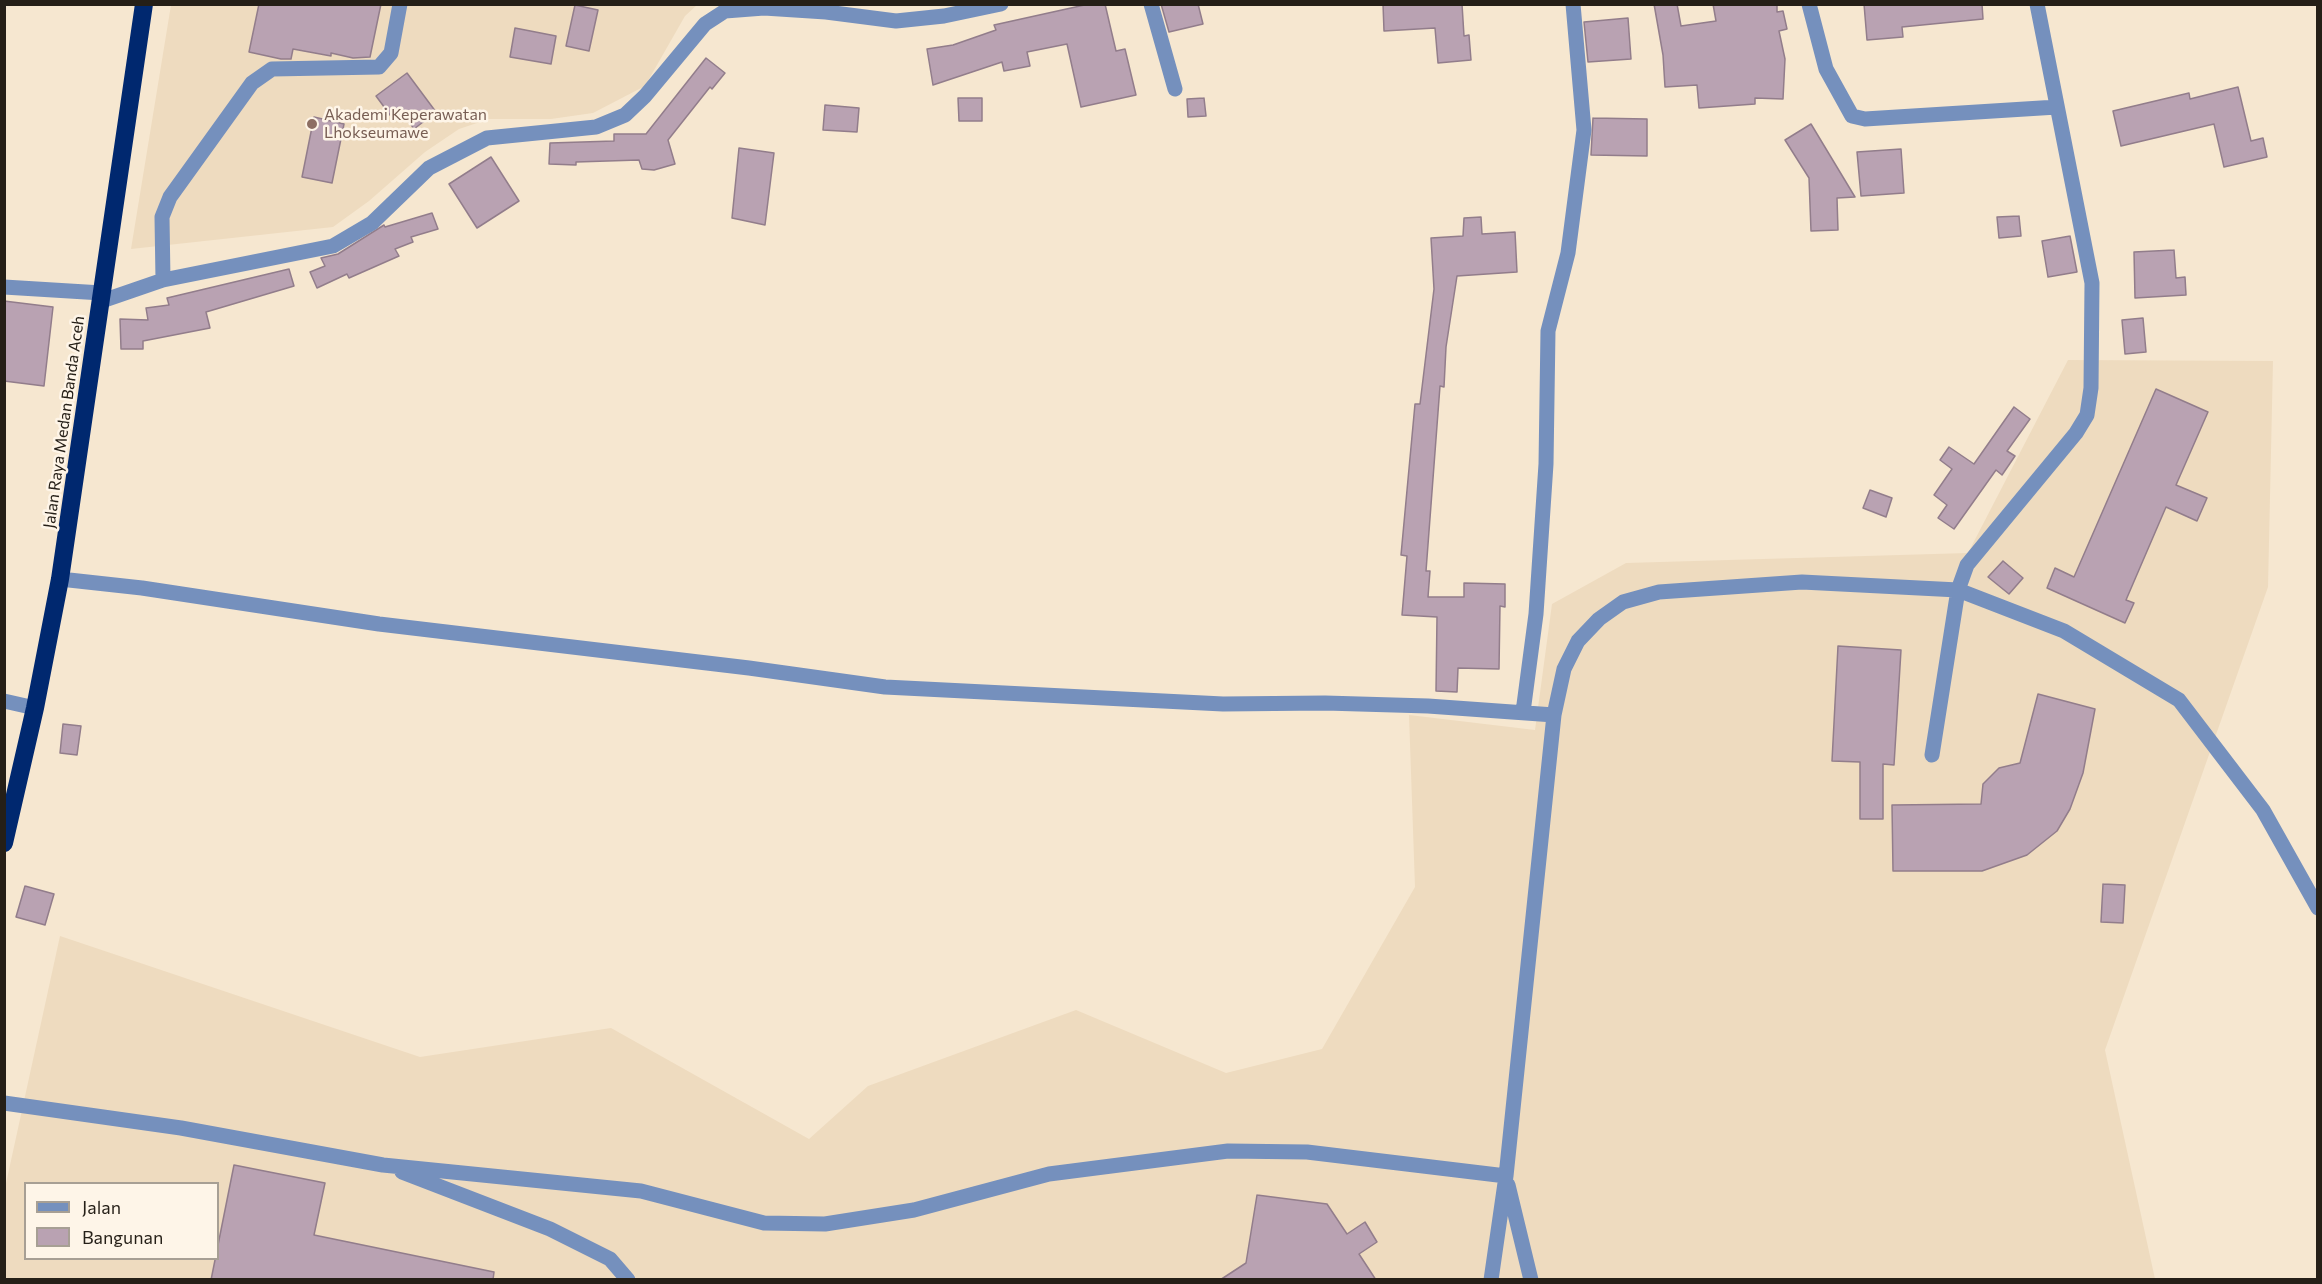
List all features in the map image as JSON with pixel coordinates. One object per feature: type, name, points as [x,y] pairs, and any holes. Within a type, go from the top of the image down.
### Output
[{"type":"highway","name":"Jalan Raya Medan Banda Aceh","points":[[4,843],[35,708],[60,579],[144,4]]},
{"type":"street","points":[[163,280],[162,217],[170,198],[252,83],[272,69],[379,67],[391,53],[400,4]]},
{"type":"street","points":[[4,287],[102,297],[163,280],[333,246],[372,223],[429,168],[487,138],[596,128],[625,115],[645,96],[705,24],[725,11],[764,8],[826,12],[896,21],[944,16],[1001,4]]},
{"type":"street","points":[[1151,4],[1175,89]]},
{"type":"street","points":[[1523,712],[1536,614],[1546,464],[1548,331],[1568,253],[1584,130],[1573,4]]},
{"type":"street","points":[[1809,4],[1826,69],[1852,116],[1865,118],[2057,107]]},
{"type":"street","points":[[1932,755],[1958,590],[1967,565],[2076,433],[2087,415],[2091,388],[2092,284],[2037,4]]},
{"type":"street","points":[[60,579],[165,591],[379,624],[749,668],[885,687],[1223,704],[1337,703],[1554,715]]},
{"type":"street","points":[[1491,1280],[1506,1176],[1554,715],[1564,669],[1578,641],[1599,619],[1623,602],[1659,592],[1802,582],[1958,590],[2064,631],[2180,700],[2263,810],[2318,908]]},
{"type":"street","points":[[4,701],[35,708]]},
{"type":"street","points":[[4,1103],[181,1128],[383,1165],[641,1191],[764,1222],[825,1224],[914,1210],[1049,1174],[1228,1151],[1307,1152],[1506,1176]]},
{"type":"street","points":[[383,1165],[550,1229],[610,1259],[628,1280]]},
{"type":"street","points":[[1506,1176],[1531,1280]]},
{"type":"shaded area","name":"Akademi Keperawatan Lhokseumawe","points":[[171,5],[697,5],[685,16],[645,86],[593,113],[551,119],[489,119],[459,129],[425,152],[369,201],[333,227],[131,249]]},
{"type":"shaded area","points":[[2068,360],[2273,361],[2268,587],[2105,1050],[2155,1279],[5,1280],[5,1188],[60,936],[420,1057],[611,1028],[809,1139],[868,1086],[1076,1010],[1226,1073],[1322,1049],[1415,887],[1409,715],[1535,730],[1552,604],[1626,563],[1968,553]]},
{"type":"building","points":[[259,4],[381,4],[370,57],[353,58],[331,53],[331,56],[293,49],[291,59],[281,59],[249,52]]},
{"type":"building","points":[[1089,4],[1105,4],[1116,51],[1125,49],[1136,95],[1081,107],[1067,44],[1027,52],[1030,66],[1004,71],[1002,62],[933,85],[927,49],[953,45],[996,30],[994,25]]},
{"type":"building","points":[[1161,4],[1198,4],[1203,24],[1169,32]]},
{"type":"building","points":[[1383,4],[1462,4],[1464,36],[1469,35],[1471,60],[1438,63],[1435,28],[1384,31]]},
{"type":"building","points":[[1654,4],[1677,4],[1681,26],[1716,21],[1713,4],[1777,4],[1777,12],[1783,11],[1787,29],[1779,31],[1785,59],[1783,99],[1755,98],[1755,104],[1699,108],[1697,85],[1665,87],[1663,55]]},
{"type":"building","points":[[1864,4],[1982,4],[1983,19],[1902,27],[1903,37],[1867,40]]},
{"type":"building","points":[[575,5],[598,10],[589,51],[566,46]]},
{"type":"building","points":[[1628,18],[1631,59],[1588,62],[1584,22]]},
{"type":"building","points":[[515,28],[556,36],[551,64],[510,57]]},
{"type":"building","points":[[706,58],[725,73],[712,89],[710,87],[668,140],[675,164],[654,170],[642,169],[639,160],[576,162],[576,165],[549,164],[550,143],[614,141],[614,134],[646,134]]},
{"type":"building","points":[[407,73],[436,112],[414,129],[404,114],[393,119],[376,96]]},
{"type":"building","points":[[2238,87],[2251,141],[2263,138],[2267,157],[2224,167],[2214,124],[2121,146],[2113,111],[2189,93],[2190,99]]},
{"type":"building","points":[[958,98],[982,98],[982,121],[959,121]]},
{"type":"building","points":[[1204,98],[1206,116],[1188,117],[1187,99]]},
{"type":"building","points":[[825,105],[859,108],[857,132],[823,130]]},
{"type":"building","points":[[314,117],[344,124],[332,183],[302,177]]},
{"type":"building","points":[[1593,118],[1647,119],[1647,156],[1591,155]]},
{"type":"building","points":[[1811,124],[1855,197],[1837,198],[1838,230],[1811,231],[1809,178],[1785,140]]},
{"type":"building","points":[[739,148],[774,153],[765,225],[732,218]]},
{"type":"building","points":[[1901,149],[1904,193],[1861,196],[1857,152]]},
{"type":"building","points":[[491,157],[519,201],[477,228],[449,184]]},
{"type":"building","points":[[432,213],[438,229],[411,237],[413,242],[395,249],[399,256],[349,278],[347,274],[317,288],[310,272],[325,266],[321,258],[338,254],[384,225],[385,227]]},
{"type":"building","points":[[2019,216],[2021,236],[1999,238],[1997,217]]},
{"type":"building","points":[[1481,217],[1482,234],[1515,232],[1517,272],[1457,276],[1446,347],[1444,387],[1440,386],[1426,571],[1430,571],[1428,597],[1464,597],[1464,583],[1505,584],[1505,607],[1500,606],[1499,669],[1458,668],[1457,692],[1436,691],[1437,617],[1402,615],[1407,556],[1401,555],[1415,404],[1420,404],[1434,289],[1431,238],[1463,236],[1464,218]]},
{"type":"building","points":[[2070,236],[2077,272],[2048,277],[2042,241]]},
{"type":"building","points":[[2174,250],[2176,278],[2185,277],[2186,295],[2135,298],[2134,252]]},
{"type":"building","points":[[289,269],[294,286],[206,312],[210,328],[143,341],[143,349],[121,349],[120,319],[148,320],[146,308],[169,305],[167,298]]},
{"type":"building","points":[[4,301],[53,307],[44,386],[4,381]]},
{"type":"building","points":[[2143,318],[2146,352],[2125,354],[2122,320]]},
{"type":"building","points":[[2156,389],[2208,412],[2176,485],[2207,498],[2197,521],[2166,507],[2126,600],[2134,603],[2125,623],[2047,588],[2055,568],[2074,577]]},
{"type":"building","points":[[2014,407],[2030,419],[2007,451],[2015,456],[2002,475],[1996,470],[1954,529],[1938,518],[1947,505],[1934,495],[1952,469],[1940,460],[1949,447],[1974,464]]},
{"type":"building","points":[[1870,490],[1892,498],[1886,517],[1863,508]]},
{"type":"building","points":[[2003,561],[2023,578],[2009,594],[1988,577]]},
{"type":"building","points":[[1838,646],[1901,650],[1894,765],[1883,764],[1883,819],[1860,819],[1860,762],[1832,761]]},
{"type":"building","points":[[2038,694],[2095,709],[2083,773],[2070,809],[2057,831],[2027,855],[1982,871],[1893,871],[1892,805],[1981,804],[1983,784],[1999,768],[2020,763]]},
{"type":"building","points":[[63,724],[81,726],[77,755],[60,753]]},
{"type":"building","points":[[2103,884],[2125,885],[2123,923],[2101,922]]},
{"type":"building","points":[[25,886],[54,894],[45,925],[16,917]]},
{"type":"building","points":[[234,1165],[325,1183],[314,1235],[494,1272],[493,1280],[211,1280],[215,1260],[219,1260],[219,1240]]},
{"type":"building","points":[[1257,1195],[1327,1204],[1347,1234],[1365,1222],[1377,1242],[1359,1254],[1376,1280],[1220,1280],[1246,1263]]},
{"type":"place","name":"Akademi Keperawatan Lhokseumawe","points":[[312,124]]}]
